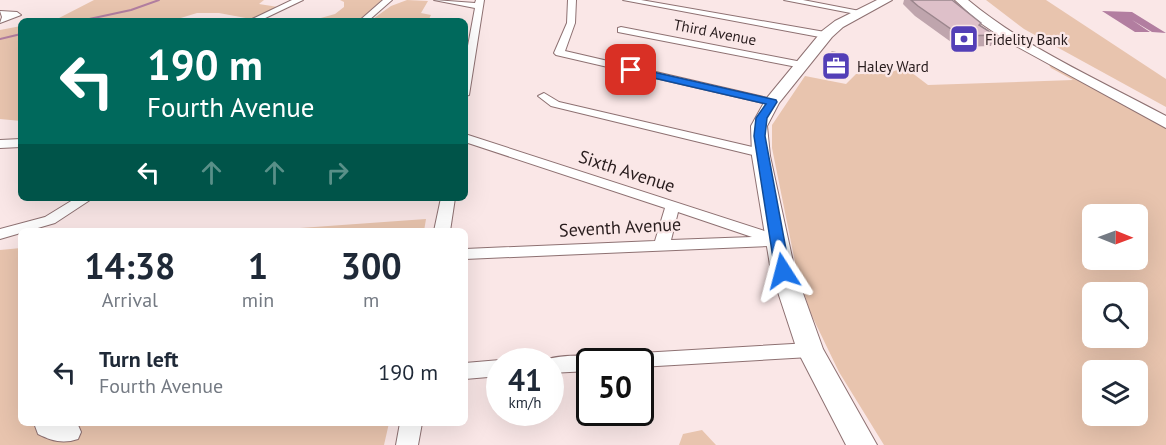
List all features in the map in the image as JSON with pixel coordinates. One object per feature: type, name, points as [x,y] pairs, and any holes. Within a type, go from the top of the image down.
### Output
[{"type":"main road","points":[[862,445],[810,350],[783,271],[760,153],[759,126],[772,102],[825,35],[836,26],[886,0]]},
{"type":"main road","points":[[961,0],[983,19],[1012,38],[1166,123]]},
{"type":"main road","points":[[975,0],[1028,38],[1166,111]]},
{"type":"street","points":[[259,18],[299,0]]},
{"type":"street","points":[[367,18],[388,0]]},
{"type":"street","points":[[438,0],[479,3],[468,74]]},
{"type":"street","points":[[573,0],[571,23],[560,53],[772,102]]},
{"type":"street","points":[[627,0],[825,35]]},
{"type":"street","points":[[788,0],[861,12]]},
{"type":"street","points":[[0,14],[17,15],[0,20]]},
{"type":"street","name":"Third Avenue","points":[[621,30],[802,65]]},
{"type":"street","points":[[544,96],[555,104],[760,153]]},
{"type":"street","name":"Sixth Avenue","points":[[468,139],[778,240]]},
{"type":"street","points":[[0,144],[18,143]]},
{"type":"street","points":[[30,228],[50,220],[81,201]]},
{"type":"street","points":[[443,228],[447,201]]},
{"type":"street","points":[[662,245],[673,205]]},
{"type":"street","points":[[0,234],[18,230]]},
{"type":"street","name":"Seventh Avenue","points":[[468,254],[778,240]]},
{"type":"street","points":[[654,359],[810,350]]},
{"type":"street","points":[[468,370],[486,369]]},
{"type":"street","points":[[46,426],[54,432],[70,432]]},
{"type":"street","points":[[407,445],[410,426]]},
{"type":"shaded area","points":[[94,0],[264,0],[259,4],[278,7],[253,18],[219,13],[197,13],[181,18],[59,18]]},
{"type":"shaded area","points":[[340,0],[382,0],[361,18],[321,18],[335,14],[344,7],[344,2]]},
{"type":"shaded area","points":[[407,0],[428,1],[421,13],[431,15],[430,18],[374,18],[391,6]]},
{"type":"shaded area","points":[[986,0],[1046,0],[1166,79],[1166,107],[1024,29]]},
{"type":"shaded area","points":[[1102,11],[1132,12],[1166,33],[1152,32],[1132,20],[1150,32],[1135,32]]},
{"type":"shaded area","points":[[18,27],[18,121],[0,119],[0,30]]},
{"type":"shaded area","points":[[1051,64],[1166,124],[1166,445],[884,445],[839,372],[810,312],[796,267],[772,148],[772,125],[805,76],[846,84],[856,74],[886,74],[907,69],[928,85],[1073,80],[1049,65]]},
{"type":"shaded area","points":[[426,219],[424,228],[300,228]]},
{"type":"shaded area","points":[[18,248],[18,426],[388,426],[384,445],[0,445],[0,250]]},
{"type":"shaded area","points":[[702,430],[716,445],[679,445],[683,434]]},
{"type":"building","points":[[911,0],[952,0],[981,23],[979,25],[995,35],[961,36]]},
{"type":"building","points":[[832,52],[844,54],[838,64],[825,61]]},
{"type":"waterway","points":[[94,18],[131,10],[159,0]]},
{"type":"waterway","points":[[0,39],[18,35]]},
{"type":"place","name":"Fidelity Bank","points":[[964,39]]},
{"type":"place","name":"Haley Ward","points":[[836,66]]},
{"type":"route","points":[[631,70],[772,102],[762,118],[759,136],[783,271]]}]
